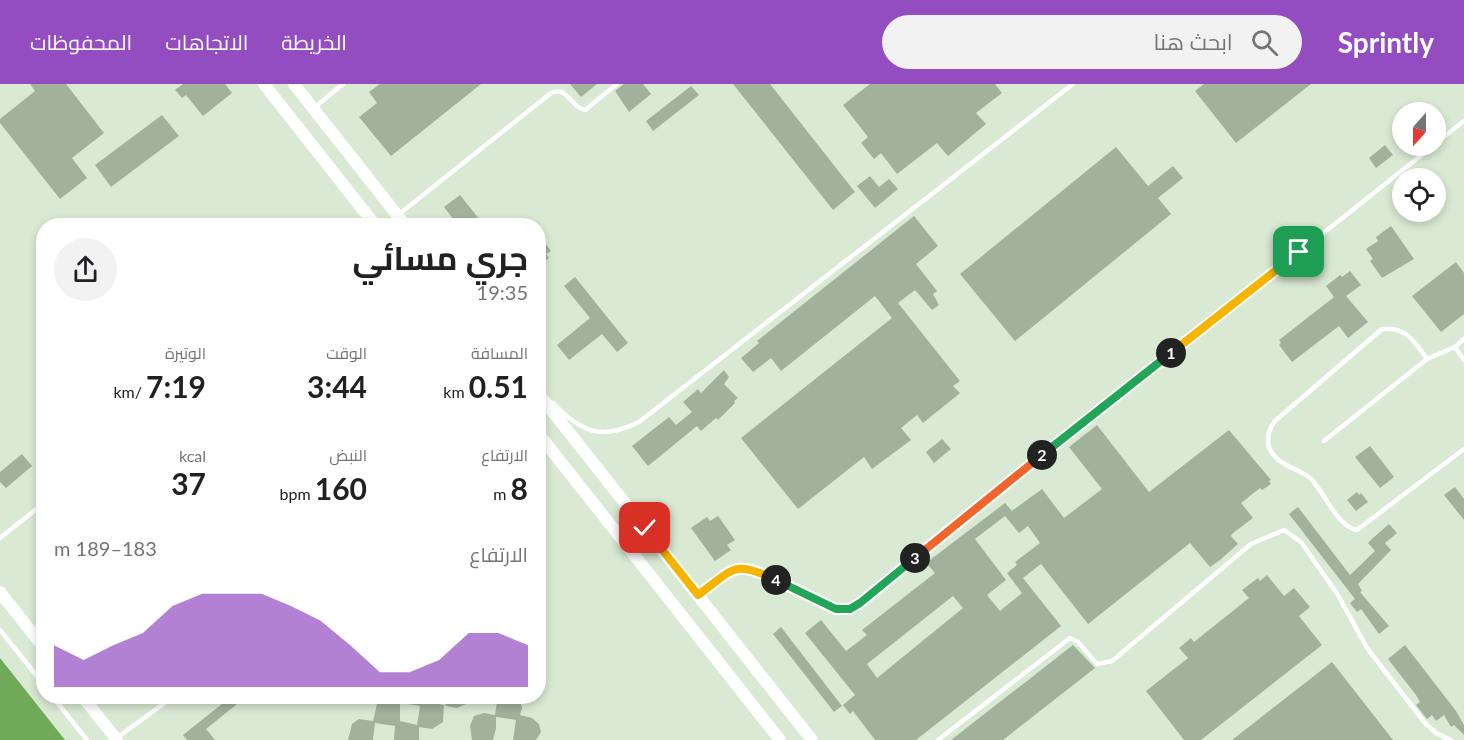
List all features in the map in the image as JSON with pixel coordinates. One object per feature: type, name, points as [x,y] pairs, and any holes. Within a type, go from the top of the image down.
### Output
[{"type":"street","points":[[264,84],[369,218]]},
{"type":"street","points":[[294,84],[399,218]]},
{"type":"street","points":[[546,403],[812,740]]},
{"type":"street","points":[[546,444],[780,740]]},
{"type":"street","points":[[0,592],[36,638]]},
{"type":"street","points":[[88,704],[116,739]]},
{"type":"lane","points":[[313,109],[343,84]]},
{"type":"lane","points":[[403,218],[554,91],[563,92],[576,107],[585,110],[617,84]]},
{"type":"lane","points":[[546,396],[560,410],[589,431],[605,434],[620,431],[639,422],[1073,84]]},
{"type":"lane","points":[[1446,135],[1464,121]]},
{"type":"lane","points":[[698,595],[733,569],[753,568],[836,609],[850,609],[1419,156]]},
{"type":"lane","points":[[1428,359],[1411,336],[1393,327],[1382,329],[1275,421],[1267,436],[1269,448],[1287,466],[1309,477],[1345,526],[1357,530],[1464,449]]},
{"type":"lane","points":[[1324,441],[1428,359],[1455,347],[1464,339]]},
{"type":"lane","points":[[1455,347],[1464,360]]},
{"type":"lane","points":[[0,538],[36,509]]},
{"type":"lane","points":[[938,740],[1070,638],[1078,642],[1097,664],[1112,661],[1251,544],[1284,530],[1301,542],[1338,595],[1367,648],[1425,723],[1436,733],[1451,740]]},
{"type":"lane","points":[[0,630],[36,676]]},
{"type":"lane","points":[[58,704],[87,740]]},
{"type":"lane","points":[[116,739],[163,704]]},
{"type":"shaded area","points":[[0,658],[65,740],[0,740]]},
{"type":"building","points":[[30,84],[66,84],[104,133],[72,158],[87,178],[60,199],[0,123],[0,119],[35,91]]},
{"type":"building","points":[[183,84],[225,84],[232,93],[203,116],[186,95],[182,98],[175,90]]},
{"type":"building","points":[[380,84],[481,84],[391,156],[359,117],[377,103],[369,92]]},
{"type":"building","points":[[570,84],[597,84],[581,97]]},
{"type":"building","points":[[624,84],[643,84],[651,94],[629,112],[615,91]]},
{"type":"building","points":[[733,84],[770,84],[855,192],[833,210]]},
{"type":"building","points":[[870,84],[995,84],[1002,93],[976,113],[986,124],[948,156],[937,143],[897,174],[881,153],[874,159],[861,143],[868,137],[843,105]]},
{"type":"building","points":[[1204,84],[1311,84],[1236,143],[1195,91]]},
{"type":"building","points":[[691,86],[699,95],[653,131],[646,121]]},
{"type":"building","points":[[162,115],[179,136],[111,187],[95,165]]},
{"type":"building","points":[[1385,145],[1392,154],[1376,168],[1369,158]]},
{"type":"building","points":[[1116,147],[1148,186],[1173,166],[1183,178],[1158,198],[1171,214],[1015,341],[960,274]]},
{"type":"building","points":[[870,176],[879,187],[889,179],[898,189],[875,208],[857,186]]},
{"type":"building","points":[[460,195],[478,218],[453,218],[444,207]]},
{"type":"building","points":[[914,216],[938,246],[916,264],[937,291],[933,294],[939,305],[932,310],[915,290],[898,303],[960,381],[953,386],[960,393],[923,423],[917,415],[901,428],[911,440],[872,469],[864,457],[798,509],[741,438],[892,318],[875,296],[781,371],[771,358],[753,372],[741,358],[759,343],[757,341]]},
{"type":"building","points":[[1391,226],[1414,259],[1382,278],[1370,261],[1373,259],[1366,249],[1378,241],[1376,237]]},
{"type":"building","points":[[546,244],[551,251],[546,254]]},
{"type":"building","points":[[1456,262],[1464,273],[1464,314],[1441,332],[1412,296]]},
{"type":"building","points":[[1350,271],[1361,285],[1346,296],[1368,322],[1348,338],[1339,326],[1292,362],[1279,345],[1281,343],[1279,340],[1334,297],[1326,286],[1340,275],[1342,277]]},
{"type":"building","points":[[575,277],[628,343],[617,352],[602,334],[569,360],[557,345],[590,318],[564,286]]},
{"type":"building","points":[[724,370],[729,377],[724,384],[738,398],[734,401],[735,403],[718,420],[716,418],[701,431],[697,426],[648,466],[632,446],[669,417],[676,425],[692,412],[683,402],[698,389],[701,393]]},
{"type":"building","points":[[1097,425],[1149,492],[1229,430],[1271,480],[1269,481],[1271,484],[1262,490],[1260,488],[1241,503],[1253,518],[1233,533],[1231,536],[1238,544],[1220,560],[1210,567],[1190,543],[1088,624],[1041,564],[1023,578],[1061,626],[916,740],[875,740],[853,711],[850,714],[843,705],[855,695],[805,633],[821,620],[846,651],[867,635],[862,630],[935,573],[926,563],[1005,503],[1012,511],[1042,489],[1064,518],[1102,489],[1069,447]],"holes":[[[1005,516],[1019,533],[1028,526],[1040,543],[1015,562],[1017,565],[1007,573],[1022,593],[1000,611],[987,595],[1006,580],[975,539]],[[953,596],[963,608],[877,678],[867,664]]]},
{"type":"building","points":[[942,439],[951,449],[934,463],[926,452]]},
{"type":"building","points":[[1370,446],[1394,477],[1380,488],[1355,457]]},
{"type":"building","points":[[22,454],[32,466],[6,488],[0,482],[0,472]]},
{"type":"building","points":[[1455,487],[1464,499],[1464,520],[1444,495]]},
{"type":"building","points":[[1357,492],[1359,495],[1361,493],[1368,502],[1356,511],[1347,500]]},
{"type":"building","points":[[1298,507],[1350,575],[1375,551],[1368,543],[1373,538],[1389,524],[1397,533],[1385,543],[1391,550],[1358,584],[1362,591],[1360,592],[1389,626],[1379,634],[1361,609],[1357,612],[1350,603],[1355,599],[1289,514]]},
{"type":"building","points":[[718,516],[735,540],[727,545],[731,550],[715,561],[691,528],[707,517],[710,521]]},
{"type":"building","points":[[1267,575],[1284,596],[1294,588],[1310,607],[1299,616],[1322,645],[1201,740],[1184,740],[1146,691],[1188,658],[1179,648],[1191,638],[1194,642],[1249,598],[1242,590],[1258,578],[1260,581]]},
{"type":"building","points":[[781,627],[842,706],[834,712],[773,634]]},
{"type":"building","points":[[1073,645],[1095,668],[1003,740],[951,740]]},
{"type":"building","points":[[1405,645],[1456,711],[1464,725],[1464,735],[1454,725],[1451,727],[1444,715],[1436,721],[1432,715],[1427,719],[1416,705],[1420,702],[1416,695],[1388,659]]},
{"type":"building","points":[[1332,662],[1393,740],[1232,740]]},
{"type":"building","points":[[222,704],[237,704],[206,729],[215,740],[187,740],[183,735]]},
{"type":"building","points":[[377,704],[400,704],[400,721],[417,725],[420,706],[407,704],[444,705],[443,722],[432,729],[419,727],[419,740],[394,740],[395,726],[375,723],[373,740],[348,740],[352,724],[359,719],[373,721]]},
{"type":"building","points":[[446,704],[466,704],[457,708]]},
{"type":"building","points":[[497,704],[521,704],[520,715],[532,718],[539,724],[541,732],[536,740],[513,740],[516,720],[496,717],[493,740],[472,740],[470,726],[474,716],[484,713],[495,715]]},
{"type":"route","points":[[645,528],[698,595],[733,569],[753,568],[836,609],[850,609],[1299,252]]}]
